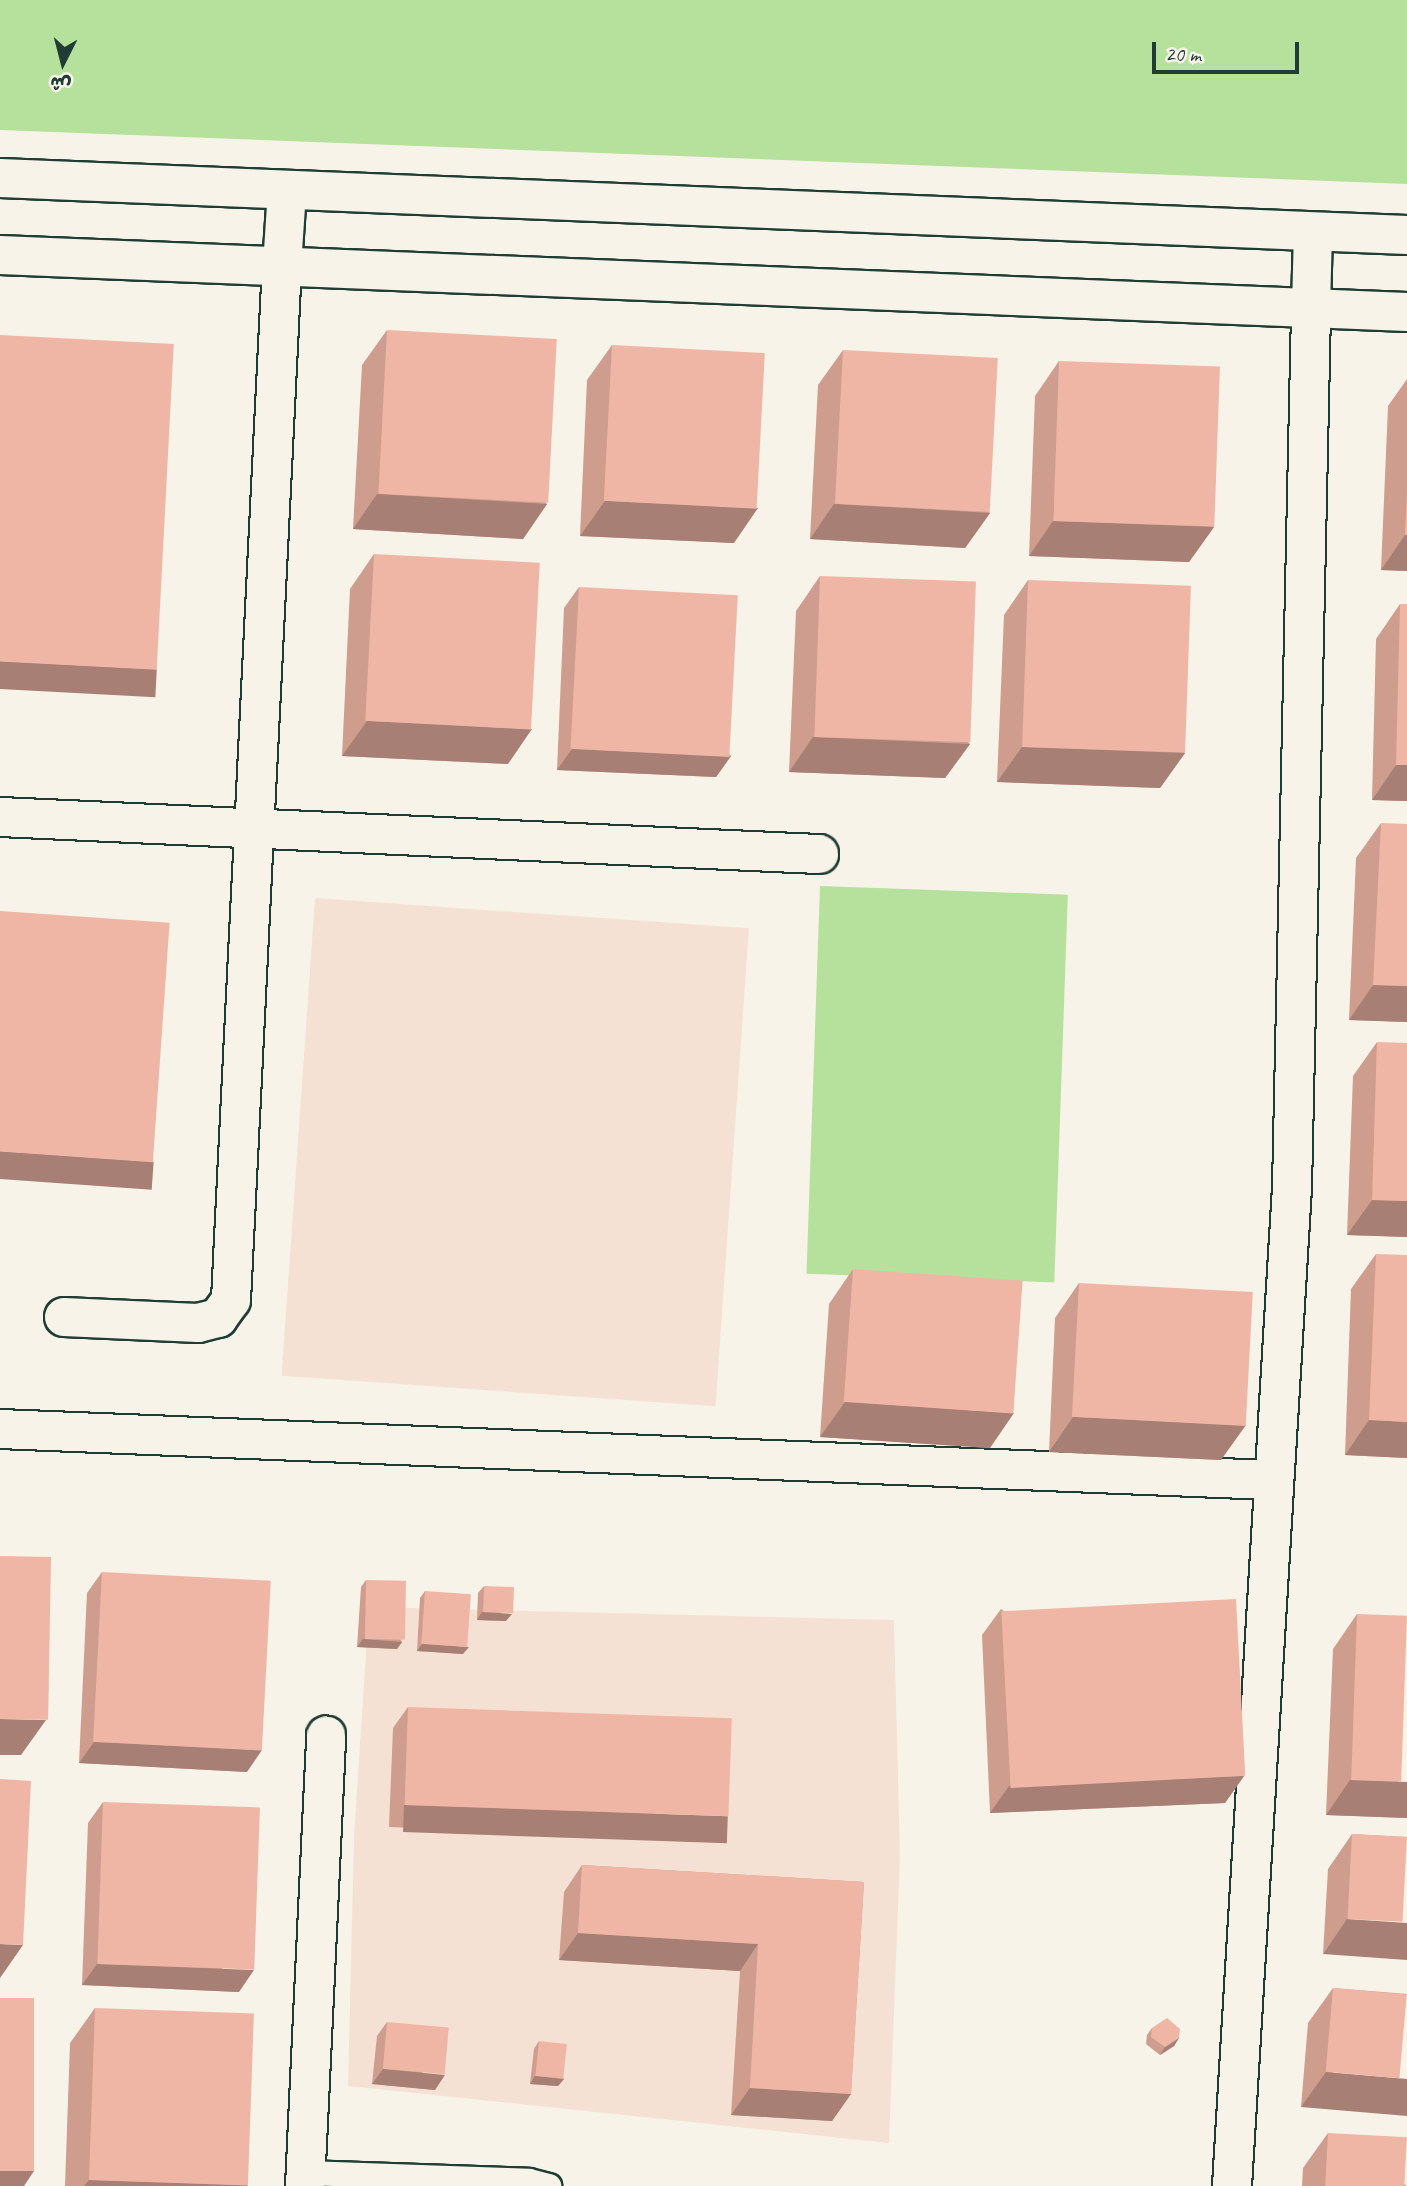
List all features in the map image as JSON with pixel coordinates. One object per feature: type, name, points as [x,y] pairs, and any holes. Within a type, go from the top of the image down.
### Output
[{"type":"street","points":[[0,178],[1407,235]]},
{"type":"street","points":[[64,1317],[198,1323],[218,1318],[231,1300],[287,190]]},
{"type":"street","points":[[1232,2186],[1272,1480],[1292,1189],[1313,232]]},
{"type":"street","points":[[0,255],[1407,312]]},
{"type":"street","points":[[0,817],[819,854]]},
{"type":"street","points":[[0,1429],[1272,1480]]},
{"type":"street","points":[[305,2179],[326,1735]]},
{"type":"lane","points":[[305,2179],[529,2181],[549,2186]]},
{"type":"shaded area","points":[[315,898],[749,928],[716,1406],[282,1376]]},
{"type":"shaded area","points":[[369,1607],[894,1620],[900,1857],[889,2143],[348,2086],[354,1837]]},
{"type":"green space","points":[[0,0],[1407,0],[1407,184],[0,130]]},
{"type":"green space","points":[[820,886],[1068,895],[1054,1282],[806,1274]]},
{"type":"building","points":[[387,330],[557,339],[548,503],[378,494]]},
{"type":"building","points":[[0,335],[174,344],[157,670],[0,661]]},
{"type":"building","points":[[612,345],[765,353],[757,509],[604,501]]},
{"type":"building","points":[[843,350],[998,358],[990,512],[835,504]]},
{"type":"building","points":[[1059,361],[1220,367],[1214,527],[1053,521]]},
{"type":"building","points":[[1407,491],[1407,535],[1405,535]]},
{"type":"building","points":[[374,554],[540,563],[531,729],[365,721]]},
{"type":"building","points":[[820,576],[976,581],[970,742],[814,737]]},
{"type":"building","points":[[1028,580],[1191,586],[1185,753],[1022,747]]},
{"type":"building","points":[[579,587],[738,595],[729,757],[571,749]]},
{"type":"building","points":[[1400,604],[1407,604],[1407,765],[1396,765]]},
{"type":"building","points":[[1381,823],[1407,824],[1407,986],[1373,985]]},
{"type":"building","points":[[0,911],[170,923],[153,1162],[0,1152]]},
{"type":"building","points":[[1377,1042],[1407,1043],[1407,1201],[1372,1200]]},
{"type":"building","points":[[1376,1254],[1407,1255],[1407,1422],[1369,1420]]},
{"type":"building","points":[[853,1269],[1023,1281],[1013,1414],[844,1402]]},
{"type":"building","points":[[1079,1283],[1253,1292],[1246,1426],[1072,1417]]},
{"type":"building","points":[[0,1556],[51,1557],[48,1720],[0,1719]]},
{"type":"building","points":[[102,1572],[271,1581],[262,1751],[93,1742]]},
{"type":"building","points":[[366,1580],[406,1581],[405,1640],[365,1639]]},
{"type":"building","points":[[484,1586],[514,1587],[513,1613],[483,1612]]},
{"type":"building","points":[[425,1591],[471,1594],[467,1647],[421,1644]]},
{"type":"building","points":[[1236,1599],[1245,1776],[1011,1788],[1001,1611]]},
{"type":"building","points":[[1357,1614],[1407,1616],[1401,1782],[1351,1780]]},
{"type":"building","points":[[408,1707],[732,1718],[728,1816],[405,1805]]},
{"type":"building","points":[[0,1779],[31,1781],[23,1945],[0,1944]]},
{"type":"building","points":[[103,1802],[260,1807],[254,1969],[97,1964]]},
{"type":"building","points":[[1352,1834],[1407,1837],[1402,1922],[1348,1919]]},
{"type":"building","points":[[582,1865],[864,1882],[851,2094],[750,2088],[758,1944],[578,1933]]},
{"type":"building","points":[[1333,1988],[1407,1994],[1399,2078],[1326,2072]]},
{"type":"building","points":[[0,1998],[34,1998],[34,2171],[0,2171]]},
{"type":"building","points":[[95,2008],[254,2014],[248,2185],[89,2180]]},
{"type":"building","points":[[1167,2018],[1180,2029],[1179,2038],[1165,2047],[1151,2037],[1152,2028]]},
{"type":"building","points":[[387,2022],[449,2027],[445,2074],[383,2069]]},
{"type":"building","points":[[539,2041],[567,2044],[563,2079],[535,2076]]},
{"type":"building","points":[[1328,2133],[1407,2137],[1404,2186],[1325,2186]]}]
